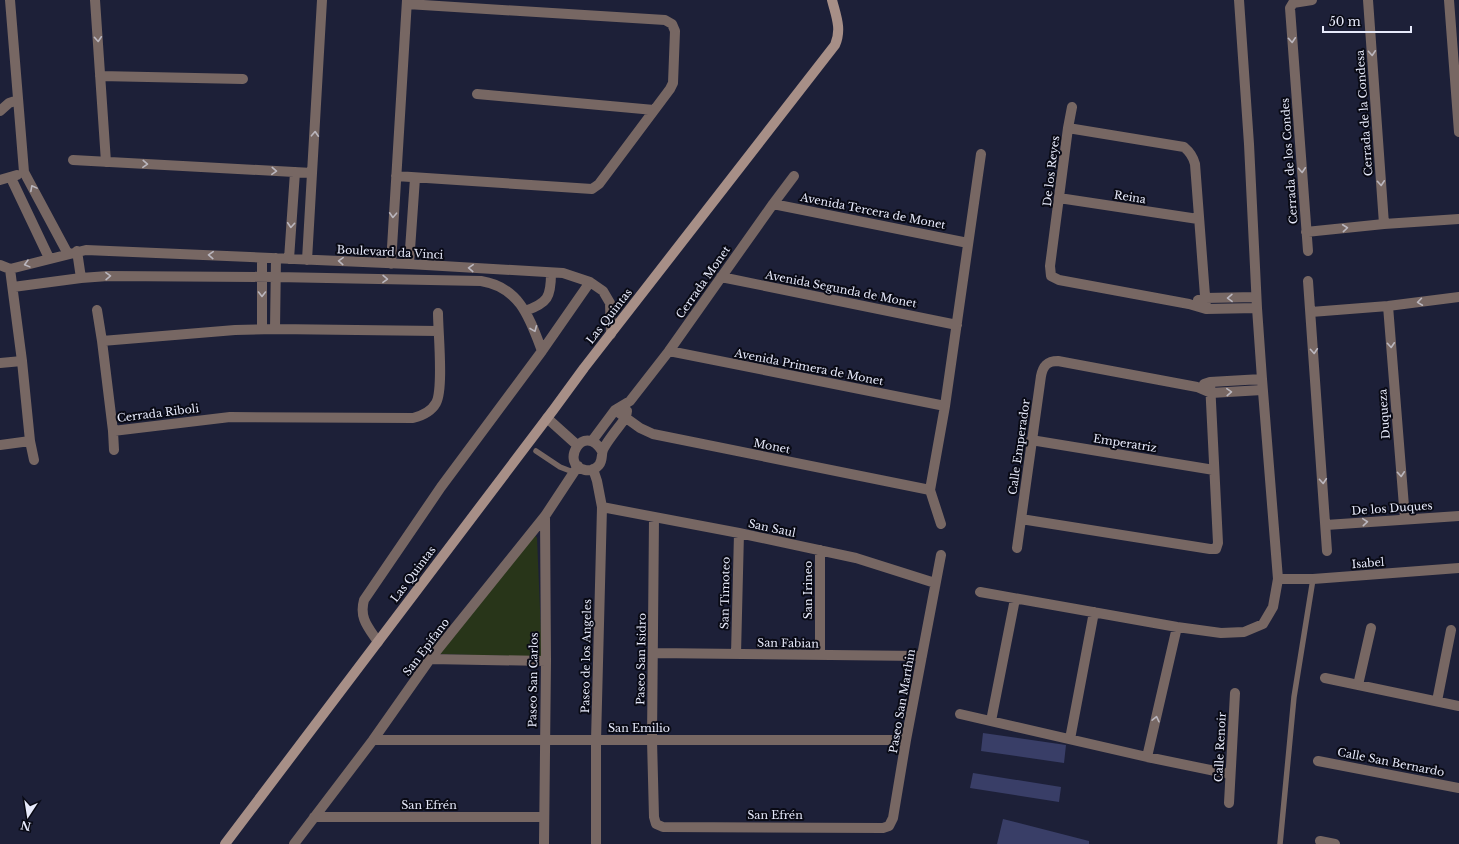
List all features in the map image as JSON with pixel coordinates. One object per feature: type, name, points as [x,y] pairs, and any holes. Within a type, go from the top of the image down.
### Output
[{"type":"street","points":[[10,0],[24,172],[73,252],[81,278]]},
{"type":"street","points":[[95,0],[106,162]]},
{"type":"street","points":[[307,260],[322,0]]},
{"type":"street","name":"Las Quintas","points":[[226,844],[611,334],[835,45],[839,34],[839,26],[832,0]]},
{"type":"street","points":[[980,592],[1177,627],[1220,633],[1244,632],[1263,624],[1273,607],[1278,579],[1262,390],[1249,144],[1238,0]]},
{"type":"street","name":"Cerrada de los Condes","points":[[1312,0],[1293,3],[1290,8],[1306,232],[1384,224],[1459,219]]},
{"type":"street","name":"Cerrada de la Condesa","points":[[1368,0],[1384,224]]},
{"type":"street","points":[[1452,0],[1459,132]]},
{"type":"street","points":[[390,264],[407,2],[665,20],[672,24],[675,31],[673,83],[599,184],[592,189],[396,176]]},
{"type":"street","points":[[100,76],[243,79]]},
{"type":"street","points":[[477,94],[654,110]]},
{"type":"street","points":[[0,111],[8,103],[18,100]]},
{"type":"street","points":[[1068,128],[1072,107]]},
{"type":"street","name":"De los Reyes","points":[[1068,128],[1184,147],[1190,152],[1193,157],[1206,309],[1189,304],[1059,280],[1051,276],[1050,266],[1068,128]]},
{"type":"street","points":[[940,524],[930,490],[957,325],[981,154]]},
{"type":"street","points":[[73,160],[312,173]]},
{"type":"street","points":[[0,180],[11,178],[24,172]]},
{"type":"street","points":[[289,259],[295,172]]},
{"type":"street","name":"Cerrada Monet","points":[[630,401],[669,351],[794,176]]},
{"type":"street","points":[[11,178],[50,258]]},
{"type":"street","points":[[409,264],[415,178]]},
{"type":"street","name":"Reina","points":[[1059,198],[1198,219]]},
{"type":"street","name":"Avenida Tercera de Monet","points":[[773,204],[968,243]]},
{"type":"street","points":[[1306,232],[1308,251]]},
{"type":"street","name":"Boulevard da Vinci","points":[[10,269],[73,252],[104,250],[409,264],[551,273],[563,274],[594,284]]},
{"type":"street","points":[[262,258],[262,329]]},
{"type":"street","points":[[275,329],[276,258]]},
{"type":"street","points":[[0,265],[10,269],[14,287],[30,442],[34,460]]},
{"type":"street","points":[[504,288],[510,271]]},
{"type":"street","points":[[525,311],[536,307],[544,302],[548,297],[551,273]]},
{"type":"street","points":[[14,287],[108,276],[276,277],[481,282],[495,284],[504,288],[517,299],[525,311],[542,351]]},
{"type":"street","name":"Avenida Segunda de Monet","points":[[722,278],[957,325]]},
{"type":"street","points":[[1308,281],[1327,551]]},
{"type":"street","points":[[378,642],[363,617],[362,609],[364,600],[441,487],[594,284],[607,297],[610,303],[611,334]]},
{"type":"street","points":[[1189,304],[1205,298],[1256,297]]},
{"type":"street","points":[[1311,312],[1388,306],[1459,297]]},
{"type":"street","name":"Duqueza","points":[[1388,306],[1405,519]]},
{"type":"street","points":[[1206,309],[1257,308]]},
{"type":"street","name":"Cerrada Riboli","points":[[97,310],[113,431],[230,418],[413,418],[423,415],[436,404],[438,397],[440,381],[438,313]]},
{"type":"street","points":[[102,341],[262,329],[438,331]]},
{"type":"street","name":"Avenida Primera de Monet","points":[[669,351],[944,406]]},
{"type":"street","points":[[0,363],[22,361]]},
{"type":"street","name":"Calle Emperador","points":[[1017,548],[1031,440],[1043,368],[1046,364],[1052,361],[1058,361],[1197,387]]},
{"type":"street","points":[[1197,387],[1210,382],[1262,379]]},
{"type":"street","points":[[1021,519],[1213,550],[1216,549],[1218,543],[1210,382]]},
{"type":"street","points":[[1197,387],[1211,393],[1262,390]]},
{"type":"street","points":[[592,441],[615,410],[630,401]]},
{"type":"street","points":[[602,451],[626,417],[630,401]]},
{"type":"street","name":"Monet","points":[[615,410],[646,432],[653,434],[930,490]]},
{"type":"street","points":[[547,418],[577,445]]},
{"type":"street","points":[[113,431],[114,450]]},
{"type":"street","name":"Emperatriz","points":[[1031,440],[1214,470]]},
{"type":"street","points":[[584,441],[592,441],[598,445],[602,451],[602,459],[599,465],[593,469],[575,469],[574,452],[577,445],[584,441]]},
{"type":"street","points":[[0,445],[30,442]]},
{"type":"street","name":"San Epifano","points":[[294,844],[373,740],[430,659],[545,516],[575,469]]},
{"type":"street","name":"Paseo de los Angeles","points":[[593,469],[602,507],[596,740],[596,844]]},
{"type":"street","name":"San Saul","points":[[602,507],[820,550],[876,563],[935,584]]},
{"type":"street","name":"Paseo San Carlos","points":[[544,844],[546,661],[545,516]]},
{"type":"street","name":"De los Duques","points":[[1326,526],[1459,516]]},
{"type":"street","name":"Paseo San Isidro","points":[[654,518],[654,653],[652,740],[654,817],[656,824]]},
{"type":"street","name":"San Timoteo","points":[[736,654],[739,533]]},
{"type":"street","name":"San Irineo","points":[[820,550],[820,655]]},
{"type":"street","name":"Paseo San Marthin","points":[[892,822],[941,555]]},
{"type":"street","name":"Isabel","points":[[1278,579],[1313,579],[1459,568]]},
{"type":"street","points":[[991,721],[1015,599]]},
{"type":"street","points":[[1070,739],[1094,612]]},
{"type":"street","points":[[1146,757],[1177,627]]},
{"type":"street","points":[[1358,685],[1370,628]]},
{"type":"street","points":[[1437,702],[1451,630]]},
{"type":"street","name":"San Fabian","points":[[654,653],[922,656]]},
{"type":"street","points":[[430,659],[546,661]]},
{"type":"street","points":[[1325,678],[1459,706]]},
{"type":"street","name":"Calle Renoir","points":[[1229,803],[1235,693]]},
{"type":"street","points":[[960,714],[1146,757],[1230,774]]},
{"type":"street","name":"San Emilio","points":[[373,740],[906,740]]},
{"type":"street","name":"Calle San Bernardo","points":[[1318,761],[1459,788]]},
{"type":"street","name":"San Efrén","points":[[314,817],[544,817]]},
{"type":"street","name":"San Efrén","points":[[656,824],[663,827],[886,828],[892,822]]},
{"type":"street","points":[[1320,841],[1335,844]]},
{"type":"lane","points":[[536,451],[560,467],[575,469]]},
{"type":"lane","points":[[1280,844],[1294,697],[1313,579]]},
{"type":"green space","points":[[534,533],[537,538],[542,657],[438,654]]},
{"type":"building","points":[[983,733],[1066,745],[1064,763],[981,751]]},
{"type":"building","points":[[973,773],[1061,787],[1059,802],[970,788]]},
{"type":"building","points":[[1003,819],[1089,841],[1089,844],[997,844]]}]
